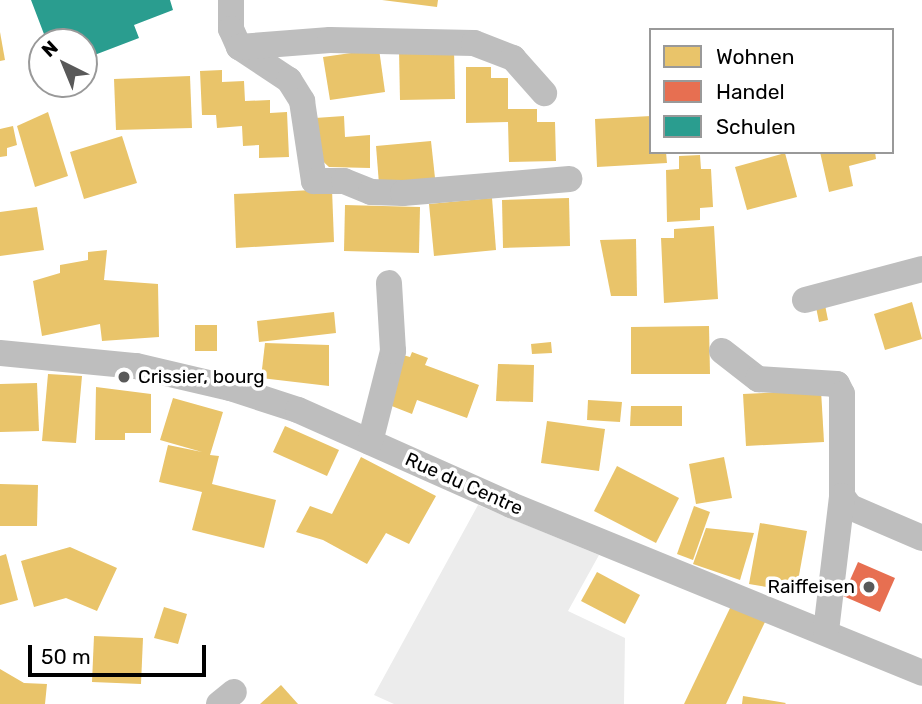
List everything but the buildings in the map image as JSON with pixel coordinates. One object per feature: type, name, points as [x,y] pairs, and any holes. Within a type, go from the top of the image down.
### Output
[{"type":"street","points":[[230,0],[231,29],[239,47],[289,80],[302,100],[304,133],[314,181],[344,181],[371,192],[403,193],[569,179]]},
{"type":"street","points":[[239,47],[330,40],[474,43],[513,58],[544,93]]},
{"type":"street","points":[[805,300],[922,269]]},
{"type":"street","points":[[370,442],[393,351],[389,283]]},
{"type":"street","points":[[722,351],[758,379],[838,384],[842,394],[842,496],[826,631]]},
{"type":"street","name":"Rue du Centre","points":[[0,353],[129,365],[186,377],[299,410],[511,505],[919,670]]},
{"type":"street","points":[[842,496],[850,507],[922,538]]},
{"type":"shaded area","points":[[478,505],[599,555],[568,611],[625,638],[624,704],[394,704],[374,695]]},
{"type":"place","name":"Crissier, bourg","points":[[124,377]]},
{"type":"place","name":"Raiffeisen","points":[[869,587]]}]
